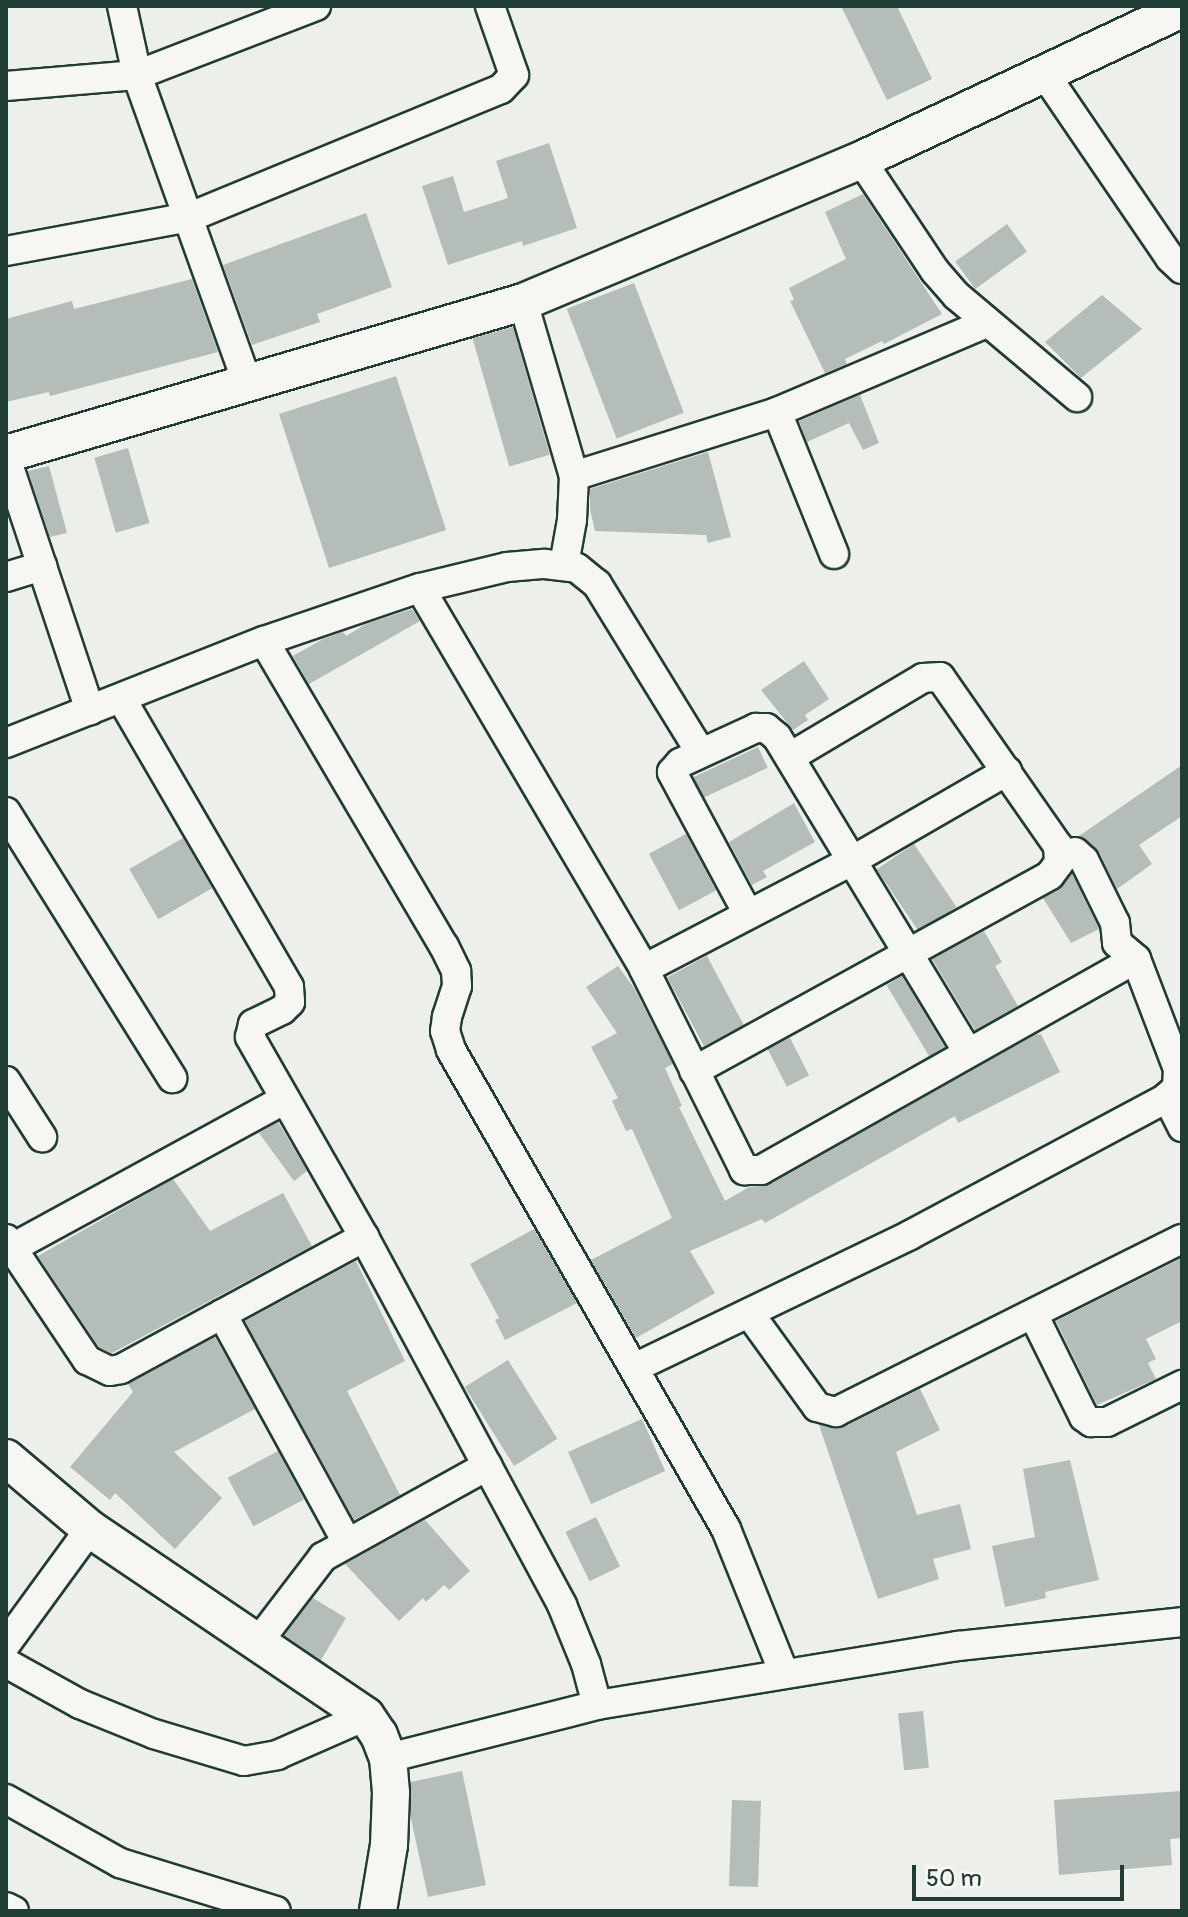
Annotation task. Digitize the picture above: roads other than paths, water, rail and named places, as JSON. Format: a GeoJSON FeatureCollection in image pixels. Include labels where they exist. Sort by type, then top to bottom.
{"type":"FeatureCollection","features":[{"type":"Feature","properties":{"kind":"main road"},"geometry":{"type":"LineString","coordinates":[[6,456],[523,302],[861,160],[1182,9]]}},
{"type":"Feature","properties":{"kind":"main road"},"geometry":{"type":"LineString","coordinates":[[7,1461],[90,1529],[366,1716],[379,1735],[388,1758],[391,1793],[389,1845],[378,1911]]}},
{"type":"Feature","properties":{"kind":"street"},"geometry":{"type":"LineString","coordinates":[[122,6],[137,75],[247,383]]}},
{"type":"Feature","properties":{"kind":"street"},"geometry":{"type":"LineString","coordinates":[[6,86],[137,75],[316,6]]}},
{"type":"Feature","properties":{"kind":"street"},"geometry":{"type":"LineString","coordinates":[[6,251],[190,217],[501,89],[514,75],[490,6]]}},
{"type":"Feature","properties":{"kind":"street"},"geometry":{"type":"LineString","coordinates":[[1044,73],[1170,258],[1182,269]]}},
{"type":"Feature","properties":{"kind":"street"},"geometry":{"type":"LineString","coordinates":[[861,160],[935,271],[987,323],[1077,397]]}},
{"type":"Feature","properties":{"kind":"street"},"geometry":{"type":"LineString","coordinates":[[523,302],[574,476],[568,543],[577,568],[597,584],[701,753]]}},
{"type":"Feature","properties":{"kind":"street"},"geometry":{"type":"LineString","coordinates":[[574,476],[777,412],[987,323]]}},
{"type":"Feature","properties":{"kind":"street"},"geometry":{"type":"LineString","coordinates":[[777,412],[834,554]]}},
{"type":"Feature","properties":{"kind":"street"},"geometry":{"type":"LineString","coordinates":[[6,456],[90,710]]}},
{"type":"Feature","properties":{"kind":"street"},"geometry":{"type":"LineString","coordinates":[[6,743],[264,641],[420,588],[507,567],[568,543]]}},
{"type":"Feature","properties":{"kind":"street"},"geometry":{"type":"LineString","coordinates":[[6,577],[42,566]]}},
{"type":"Feature","properties":{"kind":"street"},"geometry":{"type":"LineString","coordinates":[[420,588],[644,969],[738,1164],[751,1172],[1136,959]]}},
{"type":"Feature","properties":{"kind":"street"},"geometry":{"type":"LineString","coordinates":[[264,641],[444,946],[456,971],[457,986],[445,1031],[451,1050],[726,1529],[784,1673]]}},
{"type":"Feature","properties":{"kind":"street"},"geometry":{"type":"LineString","coordinates":[[694,1071],[1050,875],[1059,863],[1058,846],[947,683],[932,676],[790,757]]}},
{"type":"Feature","properties":{"kind":"street"},"geometry":{"type":"LineString","coordinates":[[121,698],[289,987],[290,1002],[250,1030],[250,1037],[364,1237],[562,1605],[586,1664],[597,1705]]}},
{"type":"Feature","properties":{"kind":"street"},"geometry":{"type":"LineString","coordinates":[[748,914],[673,778],[675,767],[701,753],[756,728],[766,728],[777,737],[790,757],[968,1052]]}},
{"type":"Feature","properties":{"kind":"street"},"geometry":{"type":"LineString","coordinates":[[644,969],[853,860],[1007,771]]}},
{"type":"Feature","properties":{"kind":"street"},"geometry":{"type":"LineString","coordinates":[[6,812],[172,1078]]}},
{"type":"Feature","properties":{"kind":"street"},"geometry":{"type":"LineString","coordinates":[[1075,852],[1084,860],[1115,923],[1117,943],[1136,959],[1178,1069],[1175,1093],[1182,1127]]}},
{"type":"Feature","properties":{"kind":"street"},"geometry":{"type":"LineString","coordinates":[[6,1081],[42,1137]]}},
{"type":"Feature","properties":{"kind":"street"},"geometry":{"type":"LineString","coordinates":[[634,1368],[910,1235],[1175,1093]]}},
{"type":"Feature","properties":{"kind":"street"},"geometry":{"type":"LineString","coordinates":[[285,1099],[9,1243],[87,1360],[97,1368],[121,1369],[364,1237]]}},
{"type":"Feature","properties":{"kind":"street"},"geometry":{"type":"LineString","coordinates":[[749,1313],[817,1407],[836,1412],[1182,1239]]}},
{"type":"Feature","properties":{"kind":"street"},"geometry":{"type":"LineString","coordinates":[[222,1314],[347,1542]]}},
{"type":"Feature","properties":{"kind":"street"},"geometry":{"type":"LineString","coordinates":[[1033,1314],[1084,1417],[1091,1422],[1107,1422],[1182,1385]]}},
{"type":"Feature","properties":{"kind":"street"},"geometry":{"type":"LineString","coordinates":[[258,1642],[310,1572],[347,1542],[487,1466]]}},
{"type":"Feature","properties":{"kind":"street"},"geometry":{"type":"LineString","coordinates":[[6,1644],[90,1529]]}},
{"type":"Feature","properties":{"kind":"street"},"geometry":{"type":"LineString","coordinates":[[388,1758],[597,1705],[958,1646],[1182,1622]]}},
{"type":"Feature","properties":{"kind":"street"},"geometry":{"type":"LineString","coordinates":[[6,1663],[80,1704],[154,1734],[244,1761],[277,1755],[366,1716]]}},
{"type":"Feature","properties":{"kind":"street"},"geometry":{"type":"LineString","coordinates":[[6,1799],[120,1863],[199,1900],[276,1911]]}},
{"type":"Feature","properties":{"kind":"street"},"geometry":{"type":"LineString","coordinates":[[6,1907],[14,1911]]}}]}
